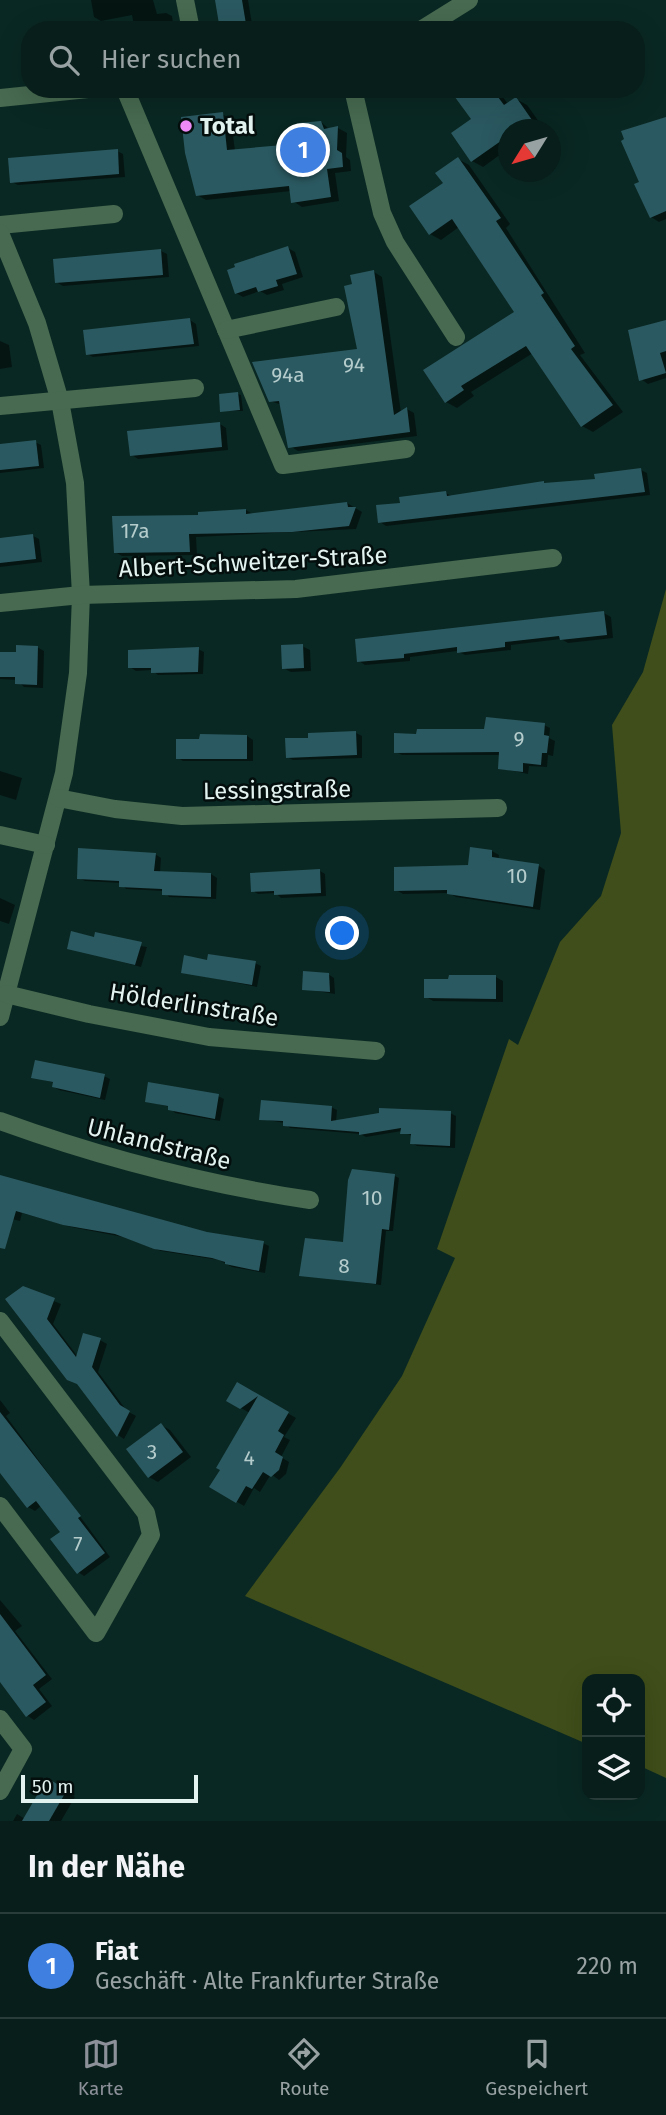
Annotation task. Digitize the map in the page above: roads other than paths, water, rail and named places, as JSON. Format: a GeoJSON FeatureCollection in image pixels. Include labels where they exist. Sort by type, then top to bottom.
{"type":"FeatureCollection","features":[{"type":"Feature","properties":{"kind":"street"},"geometry":{"type":"LineString","coordinates":[[185,0],[189,21]]}},
{"type":"Feature","properties":{"kind":"street"},"geometry":{"type":"LineString","coordinates":[[435,21],[469,0]]}},
{"type":"Feature","properties":{"kind":"street"},"geometry":{"type":"LineString","coordinates":[[0,98],[21,96]]}},
{"type":"Feature","properties":{"kind":"street"},"geometry":{"type":"LineString","coordinates":[[129,98],[282,465],[406,449]]}},
{"type":"Feature","properties":{"kind":"street"},"geometry":{"type":"LineString","coordinates":[[355,98],[382,213],[395,242],[456,337]]}},
{"type":"Feature","properties":{"kind":"street"},"geometry":{"type":"LineString","coordinates":[[0,226],[114,214]]}},
{"type":"Feature","properties":{"kind":"street"},"geometry":{"type":"LineString","coordinates":[[0,233],[37,323],[60,401],[75,482],[81,595],[72,729],[58,798],[0,1017]]}},
{"type":"Feature","properties":{"kind":"street"},"geometry":{"type":"LineString","coordinates":[[226,330],[335,307]]}},
{"type":"Feature","properties":{"kind":"street"},"geometry":{"type":"LineString","coordinates":[[0,406],[195,388]]}},
{"type":"Feature","properties":{"kind":"street","name":"Albert-Schweitzer-Straße"},"geometry":{"type":"LineString","coordinates":[[0,603],[81,595],[296,589],[553,558]]}},
{"type":"Feature","properties":{"kind":"street","name":"Lessingstraße"},"geometry":{"type":"LineString","coordinates":[[58,798],[139,813],[192,817],[498,808]]}},
{"type":"Feature","properties":{"kind":"street"},"geometry":{"type":"LineString","coordinates":[[0,835],[46,845]]}},
{"type":"Feature","properties":{"kind":"street","name":"Hölderlinstraße"},"geometry":{"type":"LineString","coordinates":[[6,994],[209,1037],[376,1051]]}},
{"type":"Feature","properties":{"kind":"street","name":"Uhlandstraße"},"geometry":{"type":"LineString","coordinates":[[0,1121],[139,1167],[194,1180],[310,1200]]}},
{"type":"Feature","properties":{"kind":"street"},"geometry":{"type":"LineString","coordinates":[[0,1321],[146,1513],[151,1535],[96,1633],[0,1506]]}},
{"type":"Feature","properties":{"kind":"street"},"geometry":{"type":"LineString","coordinates":[[0,1718],[23,1749],[0,1791]]}},
{"type":"Feature","properties":{"kind":"place","name":"Total"},"geometry":{"type":"Point","coordinates":[186,126]}},
{"type":"Feature","properties":{"kind":"place","name":"Fiat"},"geometry":{"type":"Point","coordinates":[303,150]}}]}
